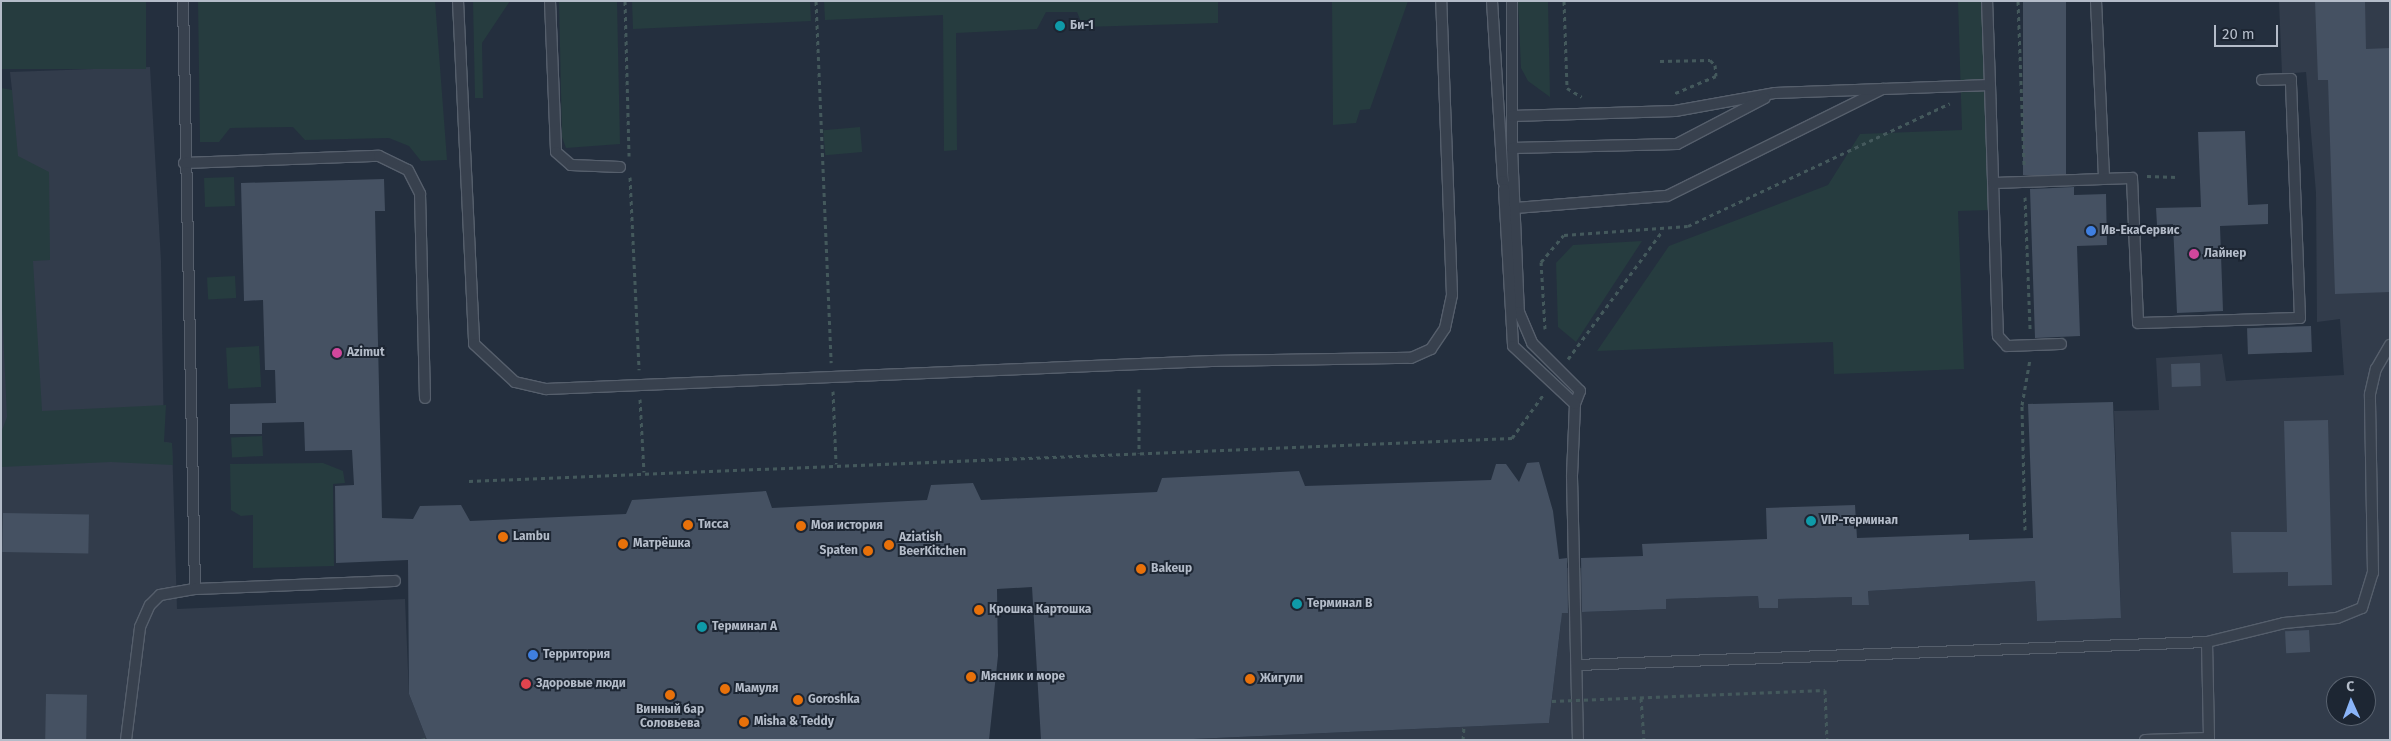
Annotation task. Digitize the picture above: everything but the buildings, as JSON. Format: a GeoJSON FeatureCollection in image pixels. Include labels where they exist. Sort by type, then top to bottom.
{"type":"FeatureCollection","features":[{"type":"Feature","properties":{"kind":"lane"},"geometry":{"type":"LineString","coordinates":[[183,1],[184,163],[195,589]]}},
{"type":"Feature","properties":{"kind":"lane"},"geometry":{"type":"LineString","coordinates":[[458,1],[474,344],[515,382],[546,389],[832,379],[1211,361],[1411,358],[1431,349],[1445,328],[1452,295],[1441,1]]}},
{"type":"Feature","properties":{"kind":"lane"},"geometry":{"type":"LineString","coordinates":[[550,1],[556,152],[571,165],[620,167]]}},
{"type":"Feature","properties":{"kind":"lane"},"geometry":{"type":"LineString","coordinates":[[1492,1],[1513,346],[1553,381],[1575,404]]}},
{"type":"Feature","properties":{"kind":"lane"},"geometry":{"type":"LineString","coordinates":[[1512,1],[1516,72],[1512,116],[1512,148],[1519,312],[1532,343],[1562,369],[1580,391],[1575,404],[1572,477],[1578,740]]}},
{"type":"Feature","properties":{"kind":"lane"},"geometry":{"type":"LineString","coordinates":[[1987,1],[1998,336],[2007,346],[2061,344]]}},
{"type":"Feature","properties":{"kind":"lane"},"geometry":{"type":"LineString","coordinates":[[2096,1],[2104,180]]}},
{"type":"Feature","properties":{"kind":"lane"},"geometry":{"type":"LineString","coordinates":[[1992,183],[2132,178],[2138,323],[2300,318],[2291,79],[2262,80]]}},
{"type":"Feature","properties":{"kind":"lane"},"geometry":{"type":"LineString","coordinates":[[1512,116],[1675,111],[1775,93],[1990,85]]}},
{"type":"Feature","properties":{"kind":"lane"},"geometry":{"type":"LineString","coordinates":[[1514,208],[1667,196],[1883,89]]}},
{"type":"Feature","properties":{"kind":"lane"},"geometry":{"type":"LineString","coordinates":[[1512,148],[1677,144],[1775,93]]}},
{"type":"Feature","properties":{"kind":"lane"},"geometry":{"type":"LineString","coordinates":[[184,163],[379,156],[408,170],[420,194],[425,398]]}},
{"type":"Feature","properties":{"kind":"lane"},"geometry":{"type":"LineString","coordinates":[[1503,181],[1514,208]]}},
{"type":"Feature","properties":{"kind":"lane"},"geometry":{"type":"LineString","coordinates":[[1577,665],[2207,642],[2284,622],[2337,618],[2362,608],[2373,573],[2370,394],[2376,369],[2390,345]]}},
{"type":"Feature","properties":{"kind":"lane"},"geometry":{"type":"LineString","coordinates":[[126,740],[132,664],[150,605],[160,596],[195,589],[395,581]]}},
{"type":"Feature","properties":{"kind":"lane"},"geometry":{"type":"LineString","coordinates":[[2145,740],[2209,739],[2207,642]]}},
{"type":"Feature","properties":{"kind":"path"},"geometry":{"type":"LineString","coordinates":[[625,1],[639,387],[644,472]]}},
{"type":"Feature","properties":{"kind":"path"},"geometry":{"type":"LineString","coordinates":[[816,1],[836,464]]}},
{"type":"Feature","properties":{"kind":"path"},"geometry":{"type":"LineString","coordinates":[[1564,1],[1567,88],[1579,96],[1591,97]]}},
{"type":"Feature","properties":{"kind":"path"},"geometry":{"type":"LineString","coordinates":[[2018,1],[2030,345],[2022,405],[2025,530]]}},
{"type":"Feature","properties":{"kind":"path"},"geometry":{"type":"LineString","coordinates":[[1660,62],[1710,60],[1715,65],[1716,76],[1664,94]]}},
{"type":"Feature","properties":{"kind":"path"},"geometry":{"type":"LineString","coordinates":[[1548,335],[1541,262],[1564,236],[1663,230],[1688,226],[1955,101]]}},
{"type":"Feature","properties":{"kind":"path"},"geometry":{"type":"LineString","coordinates":[[1562,369],[1663,230]]}},
{"type":"Feature","properties":{"kind":"path"},"geometry":{"type":"LineString","coordinates":[[1562,354],[1567,360]]}},
{"type":"Feature","properties":{"kind":"path"},"geometry":{"type":"LineString","coordinates":[[469,481],[836,464],[1512,438],[1553,381]]}},
{"type":"Feature","properties":{"kind":"path"},"geometry":{"type":"LineString","coordinates":[[1139,389],[1139,453]]}},
{"type":"Feature","properties":{"kind":"path"},"geometry":{"type":"LineString","coordinates":[[1552,700],[1825,690],[1827,740]]}},
{"type":"Feature","properties":{"kind":"path"},"geometry":{"type":"LineString","coordinates":[[1641,698],[1644,740]]}},
{"type":"Feature","properties":{"kind":"path"},"geometry":{"type":"LineString","coordinates":[[1464,727],[1464,740]]}},
{"type":"Feature","properties":{"kind":"shaded area"},"geometry":{"type":"Polygon","coordinates":[[[2279,1],[2390,1],[2390,740],[1171,740],[1549,723],[1561,622],[1559,568],[1582,568],[1584,612],[1666,609],[1666,599],[1758,596],[1759,608],[1778,608],[1778,599],[1852,597],[1852,605],[1869,605],[1868,591],[2035,581],[2037,621],[2121,618],[2114,411],[2159,410],[2156,358],[2222,354],[2226,381],[2344,375],[2340,319],[2317,322],[2316,193],[2306,72],[2282,74],[2279,1]]]}},
{"type":"Feature","properties":{"kind":"shaded area"},"geometry":{"type":"Polygon","coordinates":[[[150,67],[161,261],[164,442],[172,443],[177,609],[405,599],[409,694],[427,740],[1,740],[1,90],[12,90],[10,72],[150,67]]]}},
{"type":"Feature","properties":{"kind":"green space"},"geometry":{"type":"Polygon","coordinates":[[[1,1],[146,1],[146,69],[1,69],[1,1]]]}},
{"type":"Feature","properties":{"kind":"green space"},"geometry":{"type":"Polygon","coordinates":[[[198,1],[435,1],[447,160],[421,161],[409,146],[389,138],[305,140],[293,127],[230,128],[219,142],[200,142],[198,1]]]}},
{"type":"Feature","properties":{"kind":"green space"},"geometry":{"type":"Polygon","coordinates":[[[473,1],[510,1],[482,43],[483,98],[475,98],[473,1]]]}},
{"type":"Feature","properties":{"kind":"green space"},"geometry":{"type":"Polygon","coordinates":[[[559,1],[617,1],[620,144],[566,148],[562,137],[559,1]]]}},
{"type":"Feature","properties":{"kind":"green space"},"geometry":{"type":"Polygon","coordinates":[[[632,1],[810,1],[811,21],[633,29],[632,1]]]}},
{"type":"Feature","properties":{"kind":"green space"},"geometry":{"type":"Polygon","coordinates":[[[824,1],[1218,1],[1218,23],[1083,27],[1077,12],[1046,12],[1037,29],[956,33],[957,150],[944,151],[943,15],[825,20],[824,1]]]}},
{"type":"Feature","properties":{"kind":"green space"},"geometry":{"type":"Polygon","coordinates":[[[1332,1],[1408,1],[1370,109],[1360,110],[1356,123],[1333,125],[1332,1]]]}},
{"type":"Feature","properties":{"kind":"green space"},"geometry":{"type":"Polygon","coordinates":[[[1518,1],[1548,1],[1550,97],[1528,81],[1521,68],[1518,1]]]}},
{"type":"Feature","properties":{"kind":"green space"},"geometry":{"type":"Polygon","coordinates":[[[1958,1],[1983,1],[1990,210],[1958,211],[1964,369],[1834,374],[1833,342],[1597,351],[1669,246],[1828,185],[1860,134],[1962,130],[1958,1]]]}},
{"type":"Feature","properties":{"kind":"green space"},"geometry":{"type":"Polygon","coordinates":[[[1,88],[12,90],[18,156],[49,172],[50,260],[33,261],[42,411],[166,405],[164,442],[172,443],[173,465],[111,462],[1,467],[1,433],[7,417],[1,287],[1,88]]]}},
{"type":"Feature","properties":{"kind":"green space"},"geometry":{"type":"Polygon","coordinates":[[[860,127],[862,152],[825,155],[823,130],[860,127]]]}},
{"type":"Feature","properties":{"kind":"green space"},"geometry":{"type":"Polygon","coordinates":[[[234,177],[235,206],[205,207],[204,178],[234,177]]]}},
{"type":"Feature","properties":{"kind":"green space"},"geometry":{"type":"Polygon","coordinates":[[[1642,241],[1576,342],[1558,327],[1556,263],[1573,245],[1642,241]]]}},
{"type":"Feature","properties":{"kind":"green space"},"geometry":{"type":"Polygon","coordinates":[[[235,276],[236,298],[208,299],[207,277],[235,276]]]}},
{"type":"Feature","properties":{"kind":"green space"},"geometry":{"type":"Polygon","coordinates":[[[259,346],[261,387],[228,389],[226,348],[259,346]]]}},
{"type":"Feature","properties":{"kind":"green space"},"geometry":{"type":"Polygon","coordinates":[[[262,436],[263,456],[232,458],[231,438],[262,436]]]}},
{"type":"Feature","properties":{"kind":"green space"},"geometry":{"type":"Polygon","coordinates":[[[323,463],[343,471],[345,483],[333,484],[334,566],[253,568],[253,515],[241,516],[231,510],[230,464],[323,463]]]}},
{"type":"Feature","properties":{"kind":"place","name":"Би-1"},"geometry":{"type":"Point","coordinates":[1060,26]}},
{"type":"Feature","properties":{"kind":"place","name":"Ив-ЕкаСервис"},"geometry":{"type":"Point","coordinates":[2091,231]}},
{"type":"Feature","properties":{"kind":"place","name":"Лайнер"},"geometry":{"type":"Point","coordinates":[2194,254]}},
{"type":"Feature","properties":{"kind":"place","name":"Azimut"},"geometry":{"type":"Point","coordinates":[337,353]}},
{"type":"Feature","properties":{"kind":"place","name":"VIP-терминал"},"geometry":{"type":"Point","coordinates":[1811,521]}},
{"type":"Feature","properties":{"kind":"place","name":"Тисса"},"geometry":{"type":"Point","coordinates":[688,525]}},
{"type":"Feature","properties":{"kind":"place","name":"Моя история"},"geometry":{"type":"Point","coordinates":[801,526]}},
{"type":"Feature","properties":{"kind":"place","name":"Lambu"},"geometry":{"type":"Point","coordinates":[503,537]}},
{"type":"Feature","properties":{"kind":"place","name":"Матрёшка"},"geometry":{"type":"Point","coordinates":[623,544]}},
{"type":"Feature","properties":{"kind":"place","name":"Aziatish BeerKitchen"},"geometry":{"type":"Point","coordinates":[889,545]}},
{"type":"Feature","properties":{"kind":"place","name":"Spaten"},"geometry":{"type":"Point","coordinates":[868,551]}},
{"type":"Feature","properties":{"kind":"place","name":"Bakeup"},"geometry":{"type":"Point","coordinates":[1141,569]}},
{"type":"Feature","properties":{"kind":"place","name":"Терминал B"},"geometry":{"type":"Point","coordinates":[1297,604]}},
{"type":"Feature","properties":{"kind":"place","name":"Крошка Картошка"},"geometry":{"type":"Point","coordinates":[979,610]}},
{"type":"Feature","properties":{"kind":"place","name":"Терминал А"},"geometry":{"type":"Point","coordinates":[702,627]}},
{"type":"Feature","properties":{"kind":"place","name":"Территория"},"geometry":{"type":"Point","coordinates":[533,655]}},
{"type":"Feature","properties":{"kind":"place","name":"Мясник и море"},"geometry":{"type":"Point","coordinates":[971,677]}},
{"type":"Feature","properties":{"kind":"place","name":"Жигули"},"geometry":{"type":"Point","coordinates":[1250,679]}},
{"type":"Feature","properties":{"kind":"place","name":"Здоровые люди"},"geometry":{"type":"Point","coordinates":[526,684]}},
{"type":"Feature","properties":{"kind":"place","name":"Мамуля"},"geometry":{"type":"Point","coordinates":[725,689]}},
{"type":"Feature","properties":{"kind":"place","name":"Винный бар Соловьева"},"geometry":{"type":"Point","coordinates":[670,695]}},
{"type":"Feature","properties":{"kind":"place","name":"Goroshka"},"geometry":{"type":"Point","coordinates":[798,700]}},
{"type":"Feature","properties":{"kind":"place","name":"Misha & Teddy"},"geometry":{"type":"Point","coordinates":[744,722]}}]}
